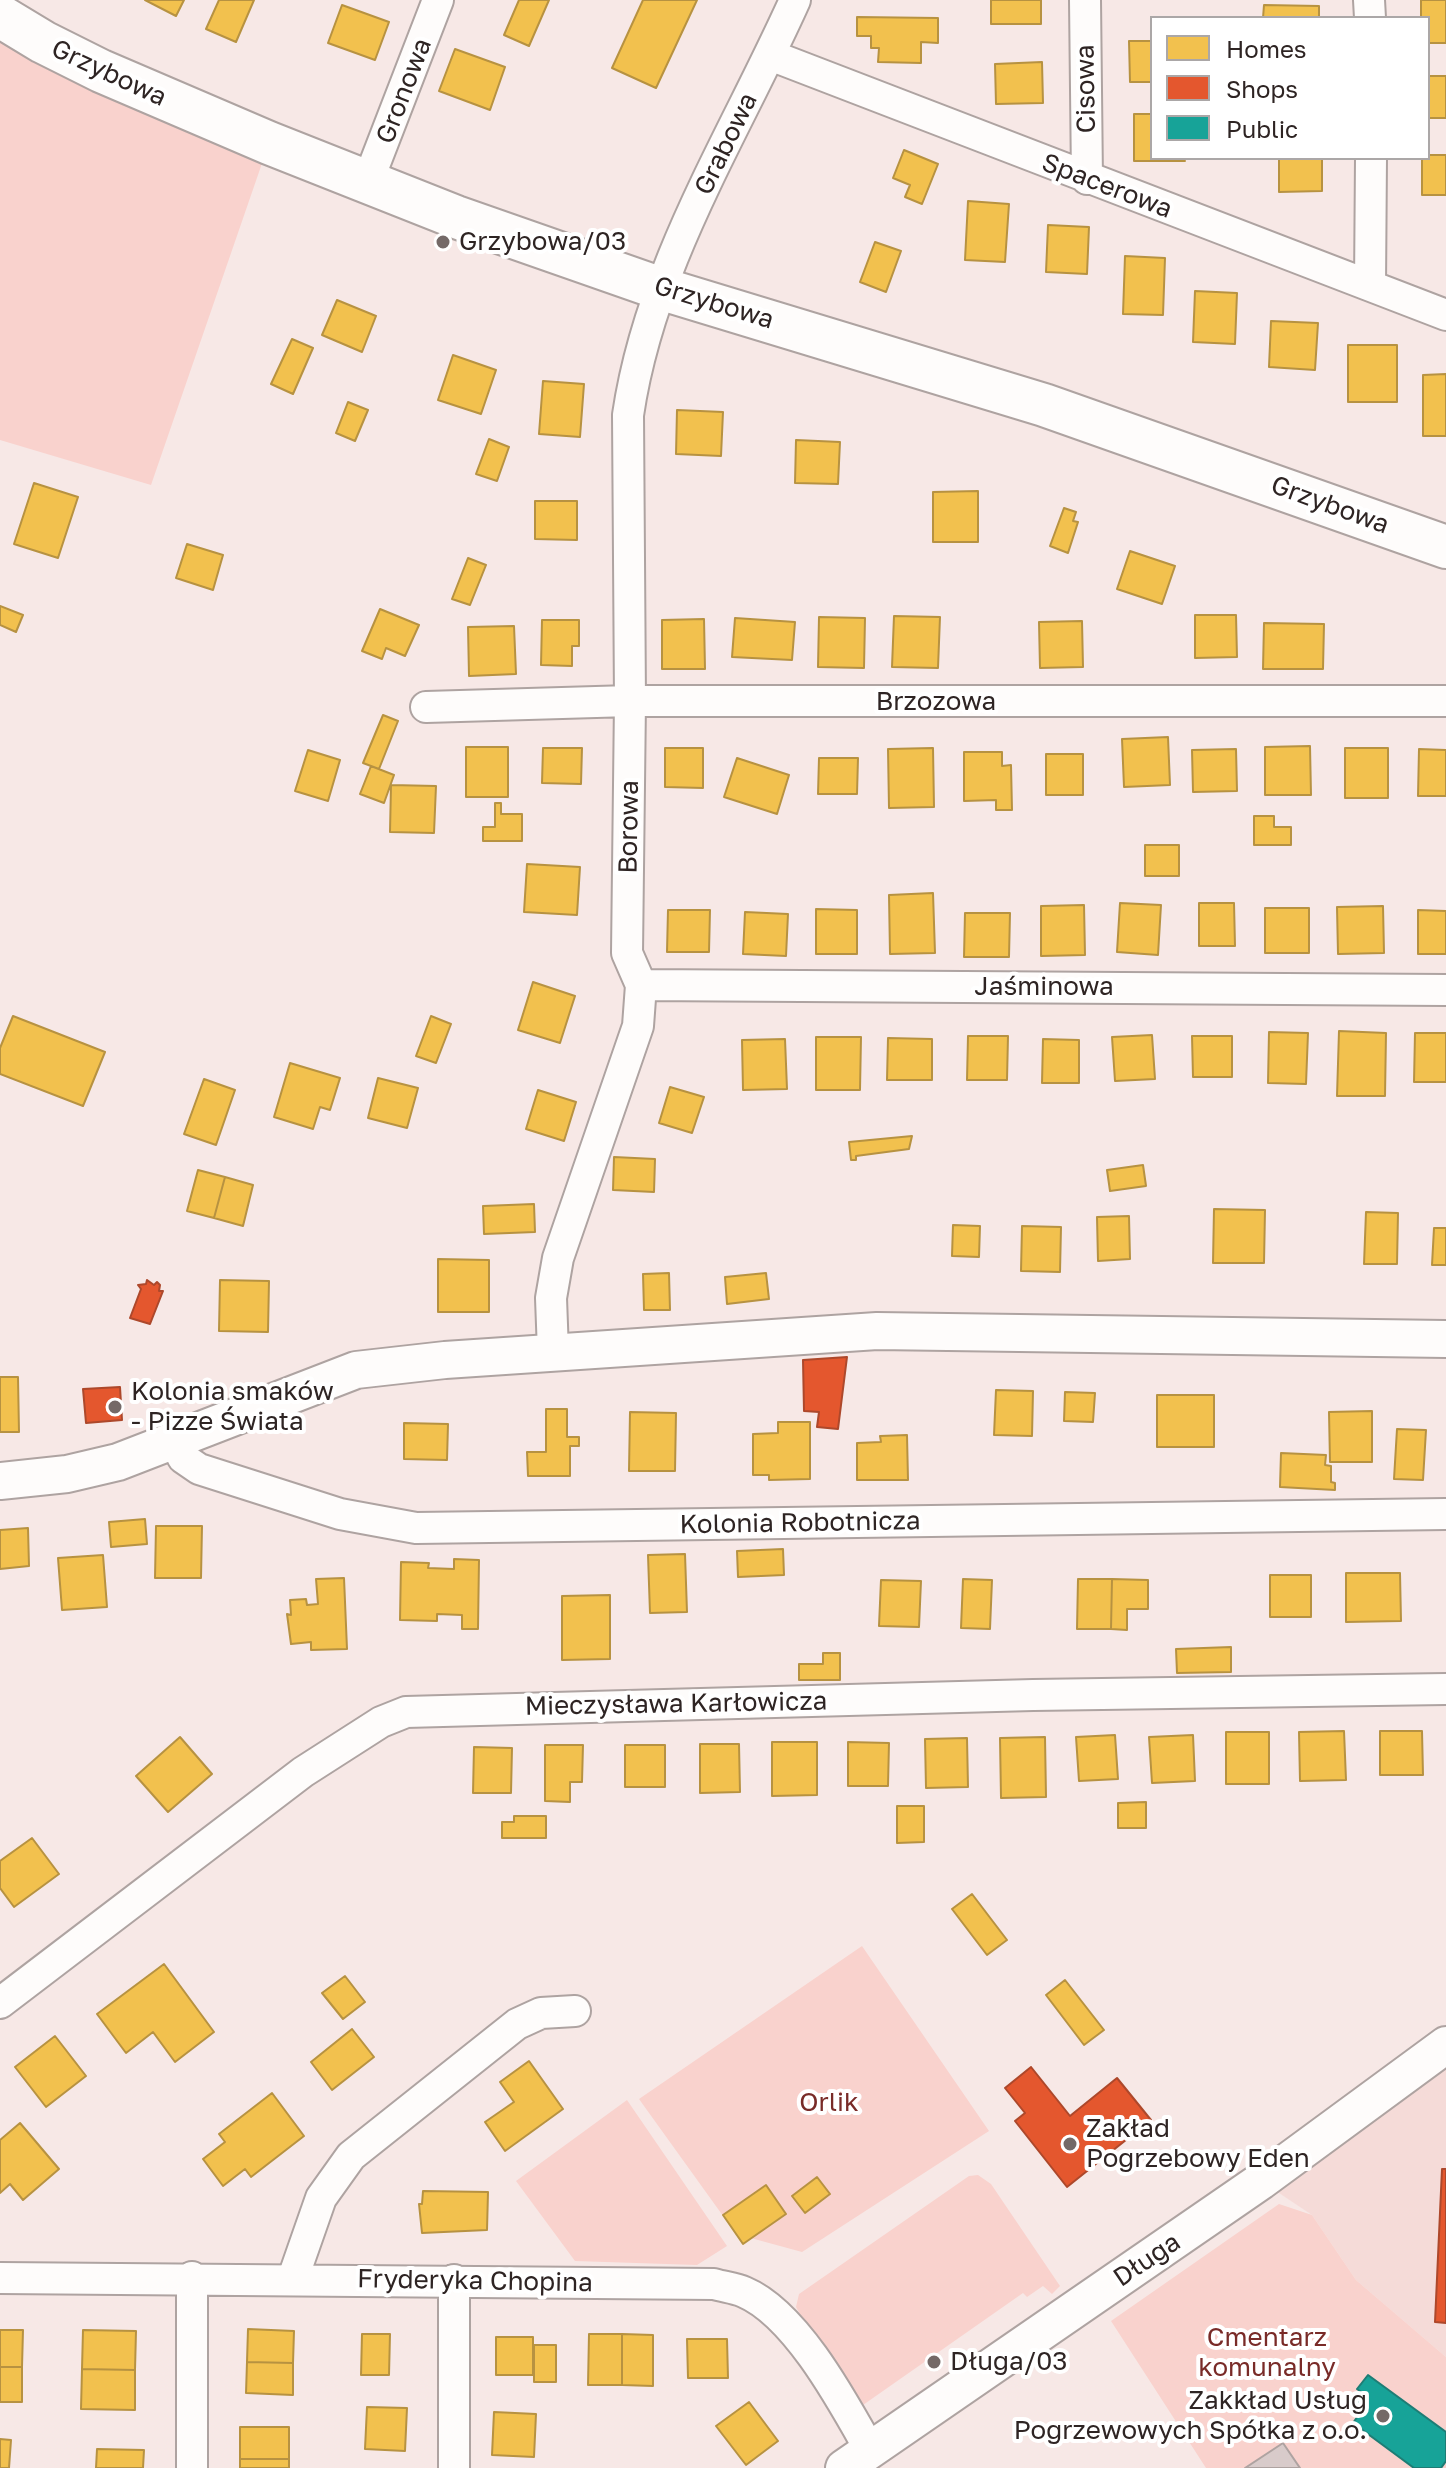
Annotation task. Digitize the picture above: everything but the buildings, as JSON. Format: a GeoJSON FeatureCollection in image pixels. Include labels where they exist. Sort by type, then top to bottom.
{"type":"FeatureCollection","features":[{"type":"Feature","properties":{"kind":"main road","name":"Grzybowa"},"geometry":{"type":"LineString","coordinates":[[0,16],[101,71],[456,217],[659,288],[1044,405],[1446,547]]}},
{"type":"Feature","properties":{"kind":"street","name":"Gronowa"},"geometry":{"type":"LineString","coordinates":[[368,181],[438,0]]}},
{"type":"Feature","properties":{"kind":"street","name":"Grabowa"},"geometry":{"type":"LineString","coordinates":[[659,288],[685,226],[795,0]]}},
{"type":"Feature","properties":{"kind":"street","name":"Cisowa"},"geometry":{"type":"LineString","coordinates":[[1085,0],[1087,179]]}},
{"type":"Feature","properties":{"kind":"street","name":"Spacerowa"},"geometry":{"type":"LineString","coordinates":[[770,55],[1446,315]]}},
{"type":"Feature","properties":{"kind":"street"},"geometry":{"type":"LineString","coordinates":[[1370,285],[1371,160]]}},
{"type":"Feature","properties":{"kind":"street","name":"Borowa"},"geometry":{"type":"LineString","coordinates":[[553,1352],[551,1298],[558,1258],[638,1026],[641,985],[627,953],[630,701],[628,415],[633,382],[659,288]]}},
{"type":"Feature","properties":{"kind":"street","name":"Brzozowa"},"geometry":{"type":"LineString","coordinates":[[426,707],[630,701],[1446,701]]}},
{"type":"Feature","properties":{"kind":"street","name":"Jaśminowa"},"geometry":{"type":"LineString","coordinates":[[641,985],[1446,990]]}},
{"type":"Feature","properties":{"kind":"street"},"geometry":{"type":"LineString","coordinates":[[0,1481],[90,1469],[175,1442],[303,1388],[356,1370],[553,1352],[877,1331],[1446,1339]]}},
{"type":"Feature","properties":{"kind":"street","name":"Kolonia Robotnicza"},"geometry":{"type":"LineString","coordinates":[[175,1442],[183,1458],[199,1469],[340,1514],[416,1528],[1446,1514]]}},
{"type":"Feature","properties":{"kind":"street","name":"Mieczysława Karłowicza"},"geometry":{"type":"LineString","coordinates":[[0,2003],[303,1772],[381,1722],[406,1712],[1033,1695],[1446,1689]]}},
{"type":"Feature","properties":{"kind":"street"},"geometry":{"type":"LineString","coordinates":[[293,2278],[321,2198],[351,2156],[517,2024],[541,2013],[575,2011]]}},
{"type":"Feature","properties":{"kind":"street","name":"Długa"},"geometry":{"type":"LineString","coordinates":[[857,2459],[1261,2181],[1446,2045]]}},
{"type":"Feature","properties":{"kind":"street"},"geometry":{"type":"LineString","coordinates":[[192,2277],[192,2468]]}},
{"type":"Feature","properties":{"kind":"street","name":"Fryderyka Chopina"},"geometry":{"type":"LineString","coordinates":[[0,2278],[192,2277],[714,2284],[744,2291],[769,2307],[790,2328],[857,2459]]}},
{"type":"Feature","properties":{"kind":"street"},"geometry":{"type":"LineString","coordinates":[[454,2280],[454,2468]]}},
{"type":"Feature","properties":{"kind":"shaded area"},"geometry":{"type":"Polygon","coordinates":[[[1446,2045],[1446,2357],[1356,2280],[1312,2215],[1261,2181],[1446,2045]]]}},
{"type":"Feature","properties":{"kind":"green space"},"geometry":{"type":"Polygon","coordinates":[[[0,16],[269,143],[151,485],[0,440],[0,16]]]}},
{"type":"Feature","properties":{"kind":"green space","name":"Orlik"},"geometry":{"type":"Polygon","coordinates":[[[862,1946],[989,2131],[802,2252],[736,2234],[639,2099],[862,1946]]]}},
{"type":"Feature","properties":{"kind":"green space"},"geometry":{"type":"Polygon","coordinates":[[[627,2100],[727,2246],[697,2265],[575,2261],[516,2181],[627,2100]]]}},
{"type":"Feature","properties":{"kind":"green space"},"geometry":{"type":"Polygon","coordinates":[[[978,2175],[991,2184],[1060,2286],[1052,2294],[1043,2286],[1027,2297],[1023,2293],[863,2405],[801,2316],[796,2307],[799,2294],[969,2176],[978,2175]]]}},
{"type":"Feature","properties":{"kind":"green space","name":"Cmentarz komunalny"},"geometry":{"type":"Polygon","coordinates":[[[1279,2204],[1312,2215],[1356,2280],[1446,2357],[1446,2468],[1206,2468],[1111,2321],[1279,2204]]]}},
{"type":"Feature","properties":{"kind":"place","name":"Grzybowa/03"},"geometry":{"type":"Point","coordinates":[443,242]}},
{"type":"Feature","properties":{"kind":"place","name":"Kolonia smaków - Pizze Świata"},"geometry":{"type":"Point","coordinates":[115,1407]}},
{"type":"Feature","properties":{"kind":"place","name":"Zakład Pogrzebowy Eden"},"geometry":{"type":"Point","coordinates":[1070,2144]}},
{"type":"Feature","properties":{"kind":"place","name":"Długa/03"},"geometry":{"type":"Point","coordinates":[934,2362]}},
{"type":"Feature","properties":{"kind":"place","name":"Zakkład Usług Pogrzewowych Spółka z o.o."},"geometry":{"type":"Point","coordinates":[1383,2416]}}]}
